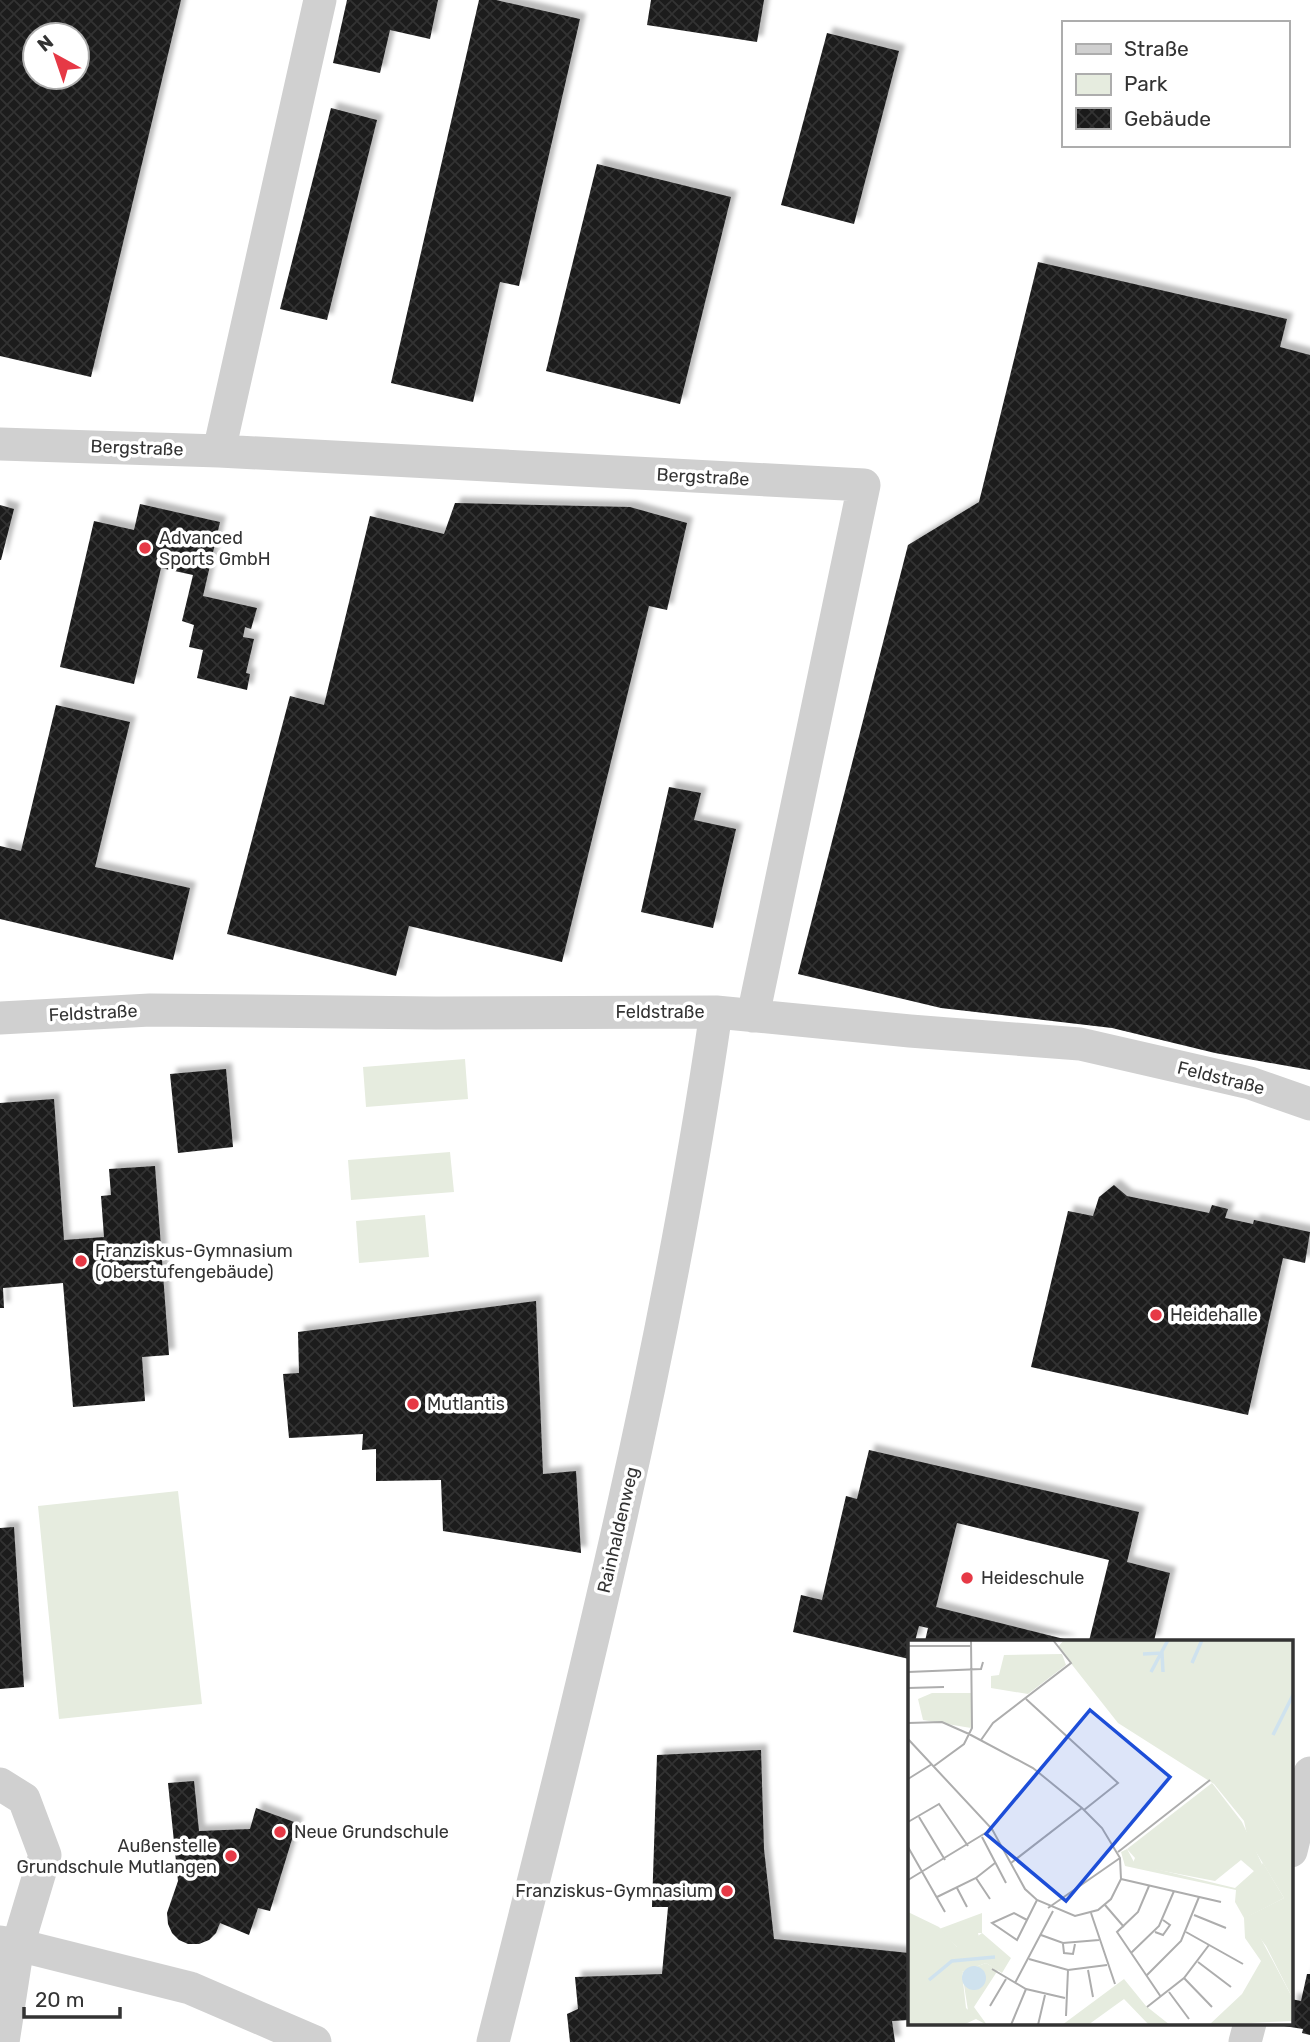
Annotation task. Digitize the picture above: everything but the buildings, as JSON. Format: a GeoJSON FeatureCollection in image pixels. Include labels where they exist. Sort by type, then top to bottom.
{"type":"FeatureCollection","features":[{"type":"Feature","properties":{"kind":"street"},"geometry":{"type":"LineString","coordinates":[[219,452],[320,0]]}},
{"type":"Feature","properties":{"kind":"street","name":"Bergstraße"},"geometry":{"type":"LineString","coordinates":[[0,444],[219,452],[864,485],[753,1016]]}},
{"type":"Feature","properties":{"kind":"street","name":"Feldstraße"},"geometry":{"type":"LineString","coordinates":[[0,1018],[150,1010],[716,1012],[1080,1044],[1250,1083],[1310,1104]]}},
{"type":"Feature","properties":{"kind":"street","name":"Rainhaldenweg"},"geometry":{"type":"LineString","coordinates":[[494,2042],[580,1696],[665,1316],[716,1012]]}},
{"type":"Feature","properties":{"kind":"street"},"geometry":{"type":"LineString","coordinates":[[1292,1847],[1310,1773]]}},
{"type":"Feature","properties":{"kind":"street"},"geometry":{"type":"LineString","coordinates":[[0,1784],[24,1799],[45,1855],[9,1943],[3,2042]]}},
{"type":"Feature","properties":{"kind":"street"},"geometry":{"type":"LineString","coordinates":[[9,1943],[190,1988],[314,2042]]}},
{"type":"Feature","properties":{"kind":"street"},"geometry":{"type":"LineString","coordinates":[[1245,2042],[1250,2024]]}},
{"type":"Feature","properties":{"kind":"green space"},"geometry":{"type":"Polygon","coordinates":[[[465,1059],[468,1099],[366,1107],[363,1067],[465,1059]]]}},
{"type":"Feature","properties":{"kind":"green space"},"geometry":{"type":"Polygon","coordinates":[[[450,1152],[454,1192],[351,1200],[348,1160],[450,1152]]]}},
{"type":"Feature","properties":{"kind":"green space"},"geometry":{"type":"Polygon","coordinates":[[[425,1215],[429,1257],[359,1263],[356,1221],[425,1215]]]}},
{"type":"Feature","properties":{"kind":"green space"},"geometry":{"type":"Polygon","coordinates":[[[178,1491],[202,1704],[59,1719],[38,1506],[178,1491]]]}},
{"type":"Feature","properties":{"kind":"place","name":"Advanced Sports GmbH"},"geometry":{"type":"Point","coordinates":[145,548]}},
{"type":"Feature","properties":{"kind":"place","name":"Franziskus-Gymnasium (Oberstufengebäude)"},"geometry":{"type":"Point","coordinates":[81,1261]}},
{"type":"Feature","properties":{"kind":"place","name":"Heidehalle"},"geometry":{"type":"Point","coordinates":[1156,1315]}},
{"type":"Feature","properties":{"kind":"place","name":"Mutlantis"},"geometry":{"type":"Point","coordinates":[413,1404]}},
{"type":"Feature","properties":{"kind":"place","name":"Heideschule"},"geometry":{"type":"Point","coordinates":[967,1578]}},
{"type":"Feature","properties":{"kind":"place","name":"Neue Grundschule"},"geometry":{"type":"Point","coordinates":[280,1832]}},
{"type":"Feature","properties":{"kind":"place","name":"Außenstelle Grundschule Mutlangen"},"geometry":{"type":"Point","coordinates":[231,1856]}},
{"type":"Feature","properties":{"kind":"place","name":"Franziskus-Gymnasium"},"geometry":{"type":"Point","coordinates":[727,1891]}}]}
